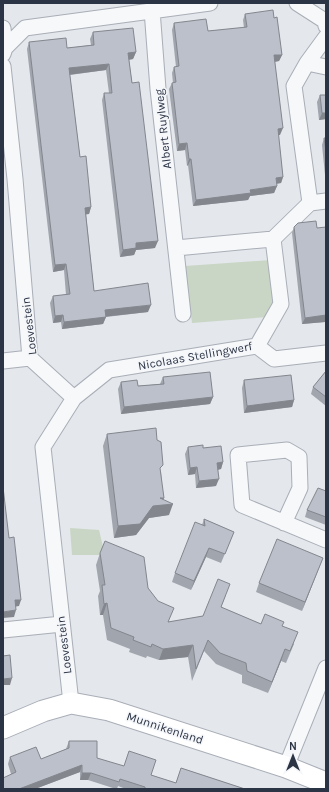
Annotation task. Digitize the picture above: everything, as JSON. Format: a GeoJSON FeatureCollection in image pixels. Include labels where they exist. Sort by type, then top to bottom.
{"type":"FeatureCollection","features":[{"type":"Feature","properties":{"kind":"street"},"geometry":{"type":"LineString","coordinates":[[4,51],[25,28],[210,3]]}},
{"type":"Feature","properties":{"kind":"street"},"geometry":{"type":"LineString","coordinates":[[297,3],[325,21],[326,26]]}},
{"type":"Feature","properties":{"kind":"street","name":"Albert Ruylweg"},"geometry":{"type":"LineString","coordinates":[[152,10],[158,89],[183,314]]}},
{"type":"Feature","properties":{"kind":"street"},"geometry":{"type":"LineString","coordinates":[[3,28],[4,51]]}},
{"type":"Feature","properties":{"kind":"street"},"geometry":{"type":"LineString","coordinates":[[310,203],[294,86],[326,37]]}},
{"type":"Feature","properties":{"kind":"street"},"geometry":{"type":"LineString","coordinates":[[307,64],[326,66]]}},
{"type":"Feature","properties":{"kind":"street","name":"Loevestein"},"geometry":{"type":"LineString","coordinates":[[3,66],[9,180],[30,358],[74,398],[43,447],[71,703]]}},
{"type":"Feature","properties":{"kind":"street"},"geometry":{"type":"LineString","coordinates":[[176,248],[273,240],[310,203],[326,201]]}},
{"type":"Feature","properties":{"kind":"street","name":"Nicolaas Stellingwerf"},"geometry":{"type":"LineString","coordinates":[[74,398],[109,370],[257,346],[281,304],[273,240]]}},
{"type":"Feature","properties":{"kind":"street"},"geometry":{"type":"LineString","coordinates":[[257,346],[274,359],[326,353]]}},
{"type":"Feature","properties":{"kind":"street"},"geometry":{"type":"LineString","coordinates":[[3,361],[30,358]]}},
{"type":"Feature","properties":{"kind":"street"},"geometry":{"type":"LineString","coordinates":[[284,523],[300,488],[299,457],[287,450],[238,456],[242,505],[284,523],[326,540]]}},
{"type":"Feature","properties":{"kind":"street"},"geometry":{"type":"LineString","coordinates":[[3,630],[62,624]]}},
{"type":"Feature","properties":{"kind":"street"},"geometry":{"type":"LineString","coordinates":[[286,767],[326,668]]}},
{"type":"Feature","properties":{"kind":"street","name":"Munnikenland"},"geometry":{"type":"LineString","coordinates":[[3,728],[43,711],[71,703],[109,710],[286,767],[326,783]]}},
{"type":"Feature","properties":{"kind":"green space"},"geometry":{"type":"Polygon","coordinates":[[[270,260],[274,305],[268,317],[192,323],[185,266],[270,260]]]}},
{"type":"Feature","properties":{"kind":"green space"},"geometry":{"type":"Polygon","coordinates":[[[70,528],[99,530],[105,555],[72,555],[70,528]]]}},
{"type":"Feature","properties":{"kind":"building"},"geometry":{"type":"Polygon","coordinates":[[[273,10],[274,18],[277,17],[282,55],[274,55],[283,128],[278,129],[283,177],[276,178],[277,186],[250,190],[251,193],[196,200],[191,159],[189,159],[187,143],[179,144],[172,83],[176,82],[174,67],[179,66],[174,23],[206,19],[208,31],[247,27],[245,14],[273,10]]]}},
{"type":"Feature","properties":{"kind":"building"},"geometry":{"type":"Polygon","coordinates":[[[133,28],[136,52],[128,53],[132,83],[139,82],[158,241],[136,243],[136,248],[123,250],[104,93],[112,93],[109,64],[69,68],[80,157],[86,156],[91,207],[85,208],[94,291],[148,283],[151,305],[105,310],[106,317],[64,322],[63,315],[55,316],[53,296],[70,294],[66,264],[55,265],[29,42],[66,38],[67,48],[94,45],[93,32],[133,28]]]}},
{"type":"Feature","properties":{"kind":"building"},"geometry":{"type":"Polygon","coordinates":[[[320,95],[326,95],[326,113],[322,113],[320,95]]]}},
{"type":"Feature","properties":{"kind":"building"},"geometry":{"type":"Polygon","coordinates":[[[324,138],[326,138],[326,151],[324,138]]]}},
{"type":"Feature","properties":{"kind":"building"},"geometry":{"type":"Polygon","coordinates":[[[316,221],[317,228],[326,227],[326,315],[305,318],[294,227],[298,223],[316,221]]]}},
{"type":"Feature","properties":{"kind":"building"},"geometry":{"type":"Polygon","coordinates":[[[326,371],[326,397],[313,387],[326,371]]]}},
{"type":"Feature","properties":{"kind":"building"},"geometry":{"type":"Polygon","coordinates":[[[210,372],[213,397],[124,407],[121,382],[137,380],[138,386],[164,384],[163,377],[210,372]]]}},
{"type":"Feature","properties":{"kind":"building"},"geometry":{"type":"Polygon","coordinates":[[[291,375],[294,400],[247,406],[244,380],[291,375]]]}},
{"type":"Feature","properties":{"kind":"building"},"geometry":{"type":"Polygon","coordinates":[[[156,428],[157,440],[161,442],[163,465],[160,468],[164,498],[160,498],[173,504],[153,506],[140,524],[118,526],[107,434],[156,428]]]}},
{"type":"Feature","properties":{"kind":"building"},"geometry":{"type":"Polygon","coordinates":[[[203,445],[203,448],[221,446],[223,462],[217,463],[219,479],[199,481],[197,467],[190,468],[188,447],[203,445]]]}},
{"type":"Feature","properties":{"kind":"building"},"geometry":{"type":"Polygon","coordinates":[[[3,487],[9,538],[14,537],[21,600],[15,600],[16,610],[3,612],[3,487]]]}},
{"type":"Feature","properties":{"kind":"building"},"geometry":{"type":"Polygon","coordinates":[[[318,488],[326,491],[326,517],[307,510],[318,488]]]}},
{"type":"Feature","properties":{"kind":"building"},"geometry":{"type":"Polygon","coordinates":[[[204,519],[234,532],[225,554],[209,548],[194,581],[175,573],[195,522],[205,526],[204,519]]]}},
{"type":"Feature","properties":{"kind":"building"},"geometry":{"type":"Polygon","coordinates":[[[277,539],[323,558],[305,602],[259,583],[277,539]]]}},
{"type":"Feature","properties":{"kind":"building"},"geometry":{"type":"Polygon","coordinates":[[[105,541],[144,557],[148,588],[158,601],[174,608],[168,622],[203,616],[218,579],[230,584],[221,607],[261,624],[265,614],[284,622],[282,626],[298,632],[290,651],[285,649],[272,682],[247,671],[246,663],[220,653],[208,640],[196,669],[193,645],[163,649],[152,644],[151,647],[133,640],[134,637],[111,628],[107,603],[104,604],[102,585],[105,585],[100,553],[105,541]]]}},
{"type":"Feature","properties":{"kind":"building"},"geometry":{"type":"Polygon","coordinates":[[[10,655],[12,678],[3,679],[3,656],[10,655]]]}},
{"type":"Feature","properties":{"kind":"building"},"geometry":{"type":"Polygon","coordinates":[[[69,741],[97,741],[97,758],[124,766],[129,751],[156,760],[151,775],[176,783],[181,768],[245,789],[145,789],[145,787],[120,779],[119,782],[91,773],[82,773],[82,765],[19,789],[3,789],[3,778],[16,772],[10,757],[36,747],[41,759],[69,748],[69,741]]]}}]}
